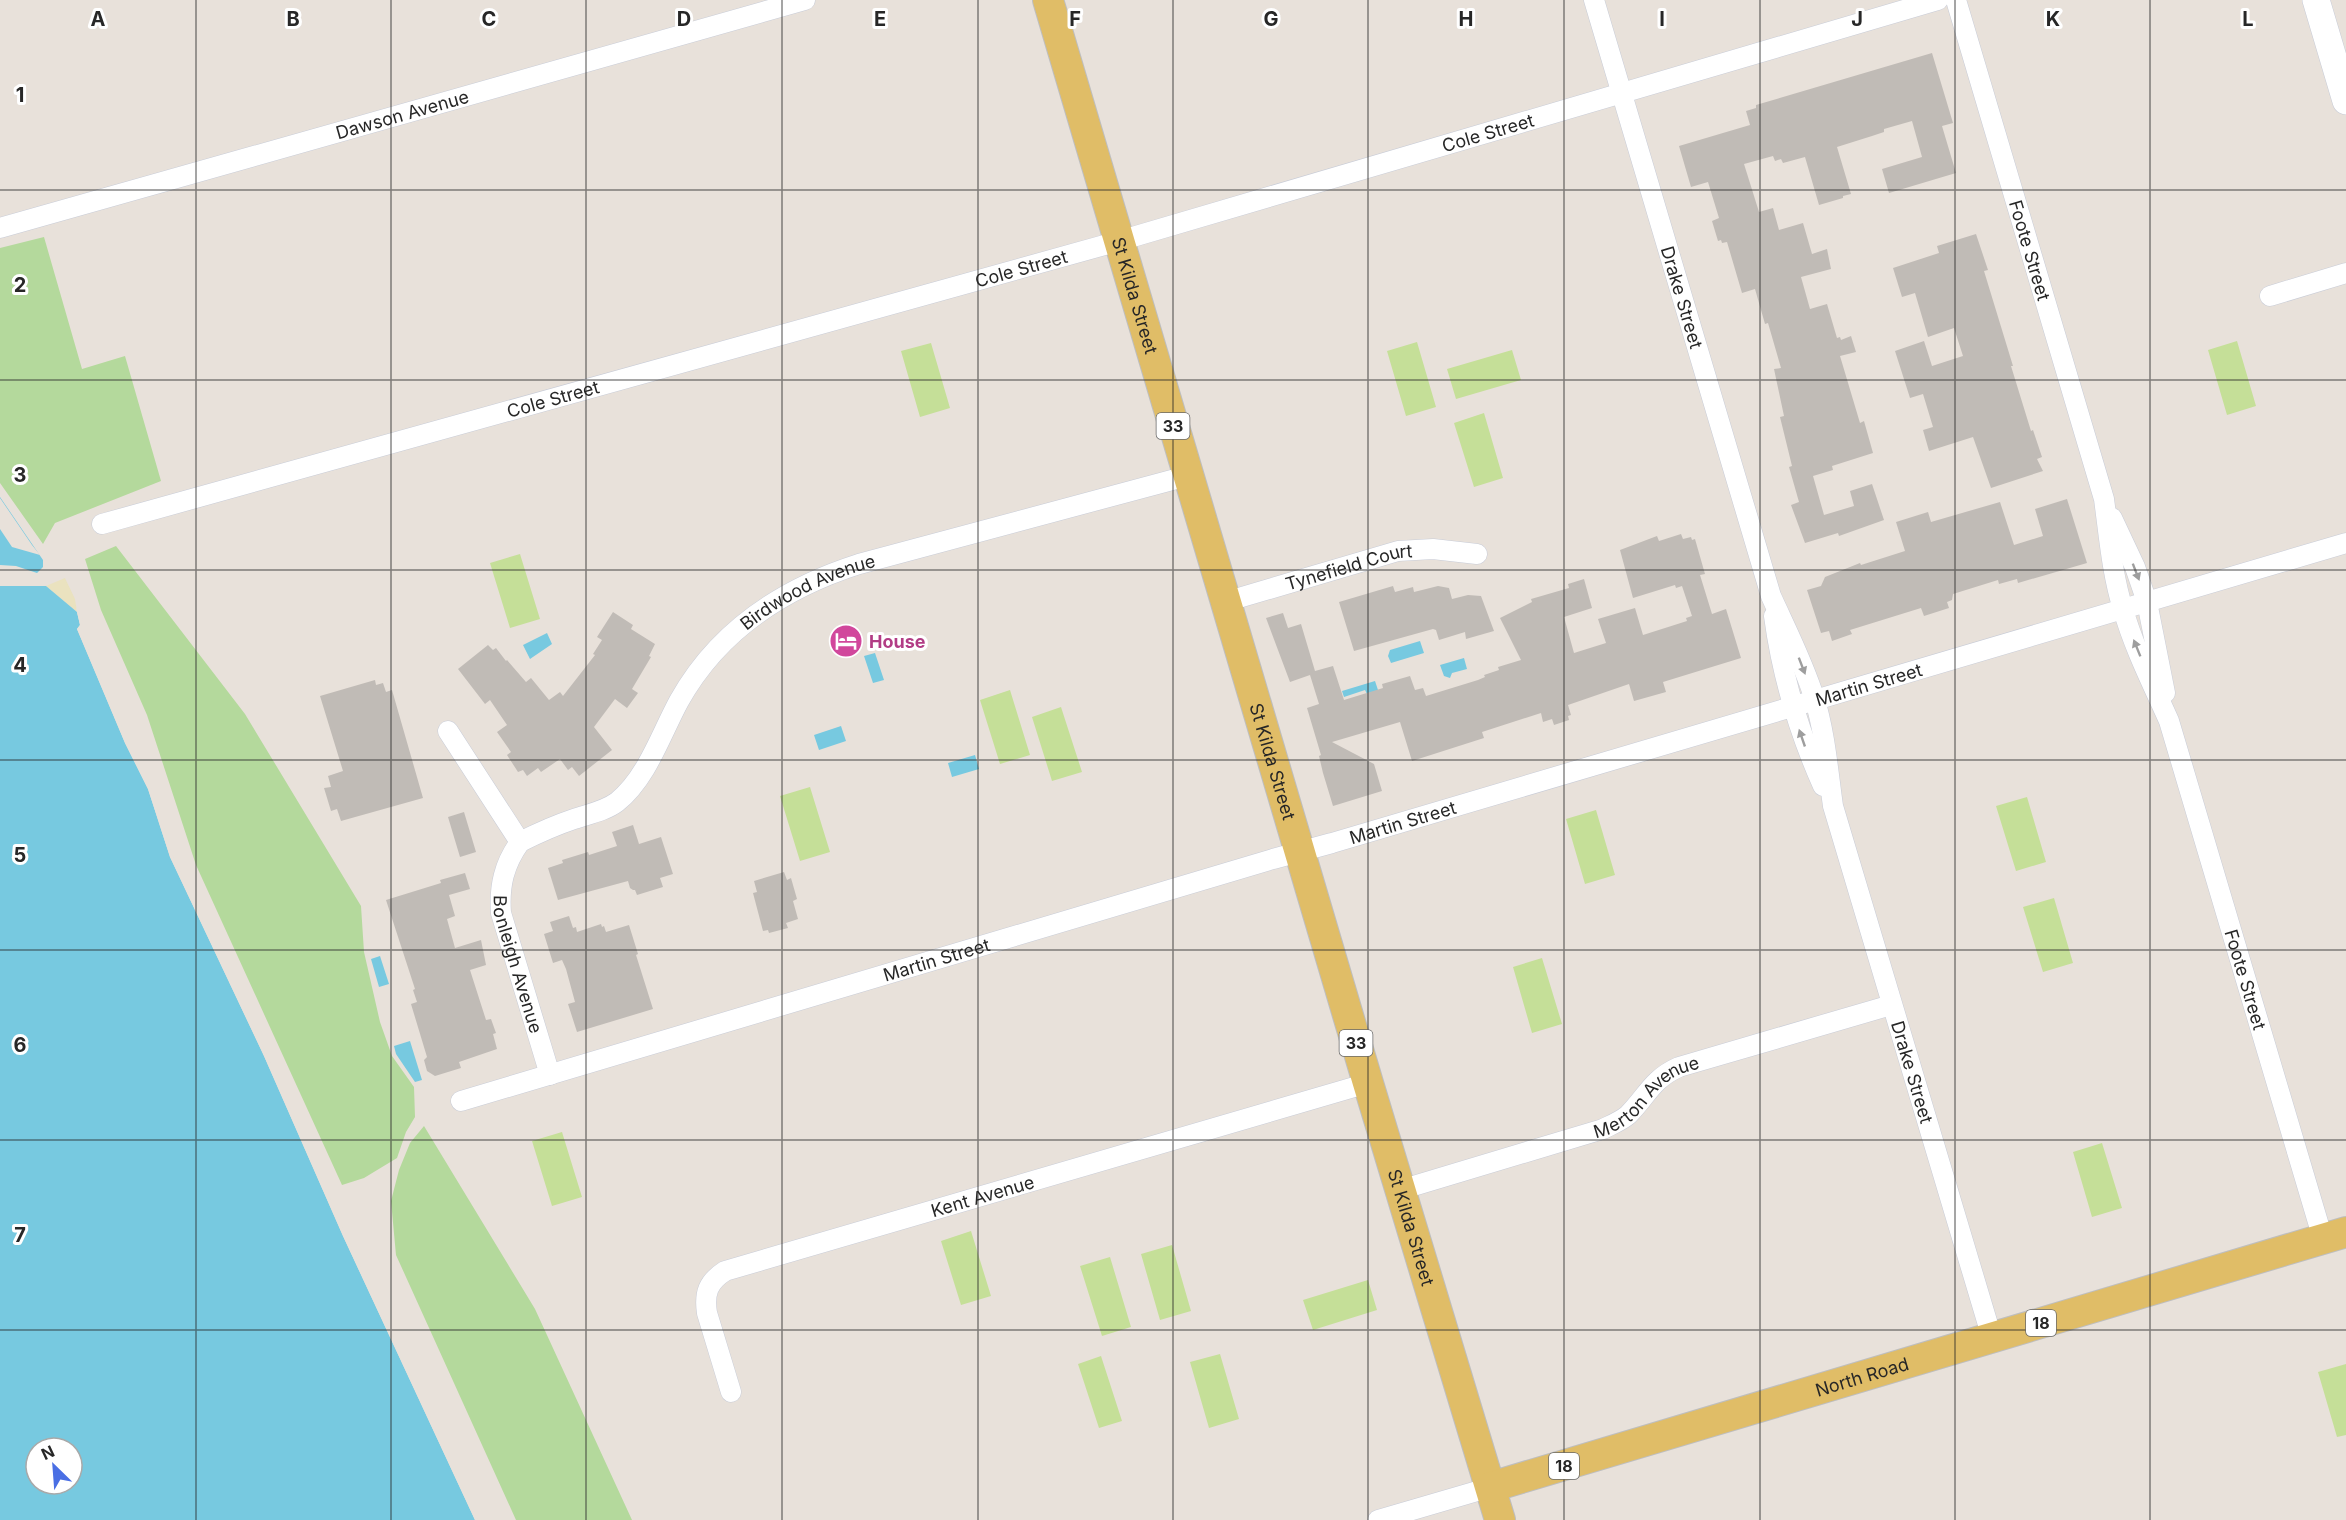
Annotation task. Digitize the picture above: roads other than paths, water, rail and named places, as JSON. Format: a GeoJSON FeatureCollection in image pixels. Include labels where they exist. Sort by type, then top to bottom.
{"type":"FeatureCollection","features":[{"type":"Feature","properties":{"kind":"main road","name":"St Kilda Street"},"geometry":{"type":"LineString","coordinates":[[1048,0],[1187,476],[1500,1520]]}},
{"type":"Feature","properties":{"kind":"main road"},"geometry":{"type":"LineString","coordinates":[[2316,0],[2346,102]]}},
{"type":"Feature","properties":{"kind":"main road","name":"North Road"},"geometry":{"type":"LineString","coordinates":[[1491,1487],[2335,1235]]}},
{"type":"Feature","properties":{"kind":"street","name":"Dawson Avenue"},"geometry":{"type":"LineString","coordinates":[[0,228],[805,0]]}},
{"type":"Feature","properties":{"kind":"street","name":"Drake Street"},"geometry":{"type":"LineString","coordinates":[[1594,0],[1771,596],[1815,699],[1833,806],[1992,1338]]}},
{"type":"Feature","properties":{"kind":"street","name":"Cole Street"},"geometry":{"type":"LineString","coordinates":[[102,524],[1119,241],[1938,0]]}},
{"type":"Feature","properties":{"kind":"street","name":"Foote Street"},"geometry":{"type":"LineString","coordinates":[[1956,0],[2104,499],[2135,567],[2147,602],[2169,721]]}},
{"type":"Feature","properties":{"kind":"street"},"geometry":{"type":"LineString","coordinates":[[2270,296],[2346,273]]}},
{"type":"Feature","properties":{"kind":"street","name":"Birdwood Avenue"},"geometry":{"type":"LineString","coordinates":[[520,842],[542,831],[605,809],[616,802],[633,785],[680,700],[711,654],[743,622],[782,597],[824,575],[859,564],[1187,476]]}},
{"type":"Feature","properties":{"kind":"street","name":"Foote Street"},"geometry":{"type":"LineString","coordinates":[[2104,499],[2114,573],[2122,609],[2169,721],[2335,1235]]}},
{"type":"Feature","properties":{"kind":"street","name":"Martin Street"},"geometry":{"type":"LineString","coordinates":[[461,1101],[1299,851],[2346,543]]}},
{"type":"Feature","properties":{"kind":"street","name":"Tynefield Court"},"geometry":{"type":"LineString","coordinates":[[1225,603],[1398,551],[1433,549],[1476,554]]}},
{"type":"Feature","properties":{"kind":"street","name":"Drake Street"},"geometry":{"type":"LineString","coordinates":[[1771,596],[1780,661],[1792,706],[1806,747],[1833,806]]}},
{"type":"Feature","properties":{"kind":"street"},"geometry":{"type":"LineString","coordinates":[[448,731],[520,842]]}},
{"type":"Feature","properties":{"kind":"street","name":"Bonleigh Avenue"},"geometry":{"type":"LineString","coordinates":[[520,842],[512,853],[504,872],[500,892],[501,913],[550,1076]]}},
{"type":"Feature","properties":{"kind":"street","name":"Merton Avenue"},"geometry":{"type":"LineString","coordinates":[[1400,1190],[1603,1129],[1626,1116],[1653,1083],[1679,1067],[1891,1005]]}},
{"type":"Feature","properties":{"kind":"street","name":"Kent Avenue"},"geometry":{"type":"LineString","coordinates":[[731,1392],[706,1313],[705,1300],[712,1281],[725,1271],[1368,1083]]}},
{"type":"Feature","properties":{"kind":"street","name":"North Road"},"geometry":{"type":"LineString","coordinates":[[1378,1520],[1491,1487]]}},
{"type":"Feature","properties":{"kind":"water"},"geometry":{"type":"Polygon","coordinates":[[[0,497],[43,560],[43,567],[37,573],[16,566],[0,565],[0,497]]]}},
{"type":"Feature","properties":{"kind":"water"},"geometry":{"type":"Polygon","coordinates":[[[0,586],[46,586],[77,612],[80,625],[77,629],[125,743],[148,789],[170,857],[264,1056],[343,1236],[475,1520],[0,1520],[0,586]]]}},
{"type":"Feature","properties":{"kind":"water"},"geometry":{"type":"Polygon","coordinates":[[[547,633],[552,644],[530,659],[523,645],[547,633]]]}},
{"type":"Feature","properties":{"kind":"water"},"geometry":{"type":"Polygon","coordinates":[[[1420,641],[1424,653],[1391,663],[1388,656],[1390,650],[1420,641]]]}},
{"type":"Feature","properties":{"kind":"water"},"geometry":{"type":"Polygon","coordinates":[[[875,653],[884,680],[873,683],[864,656],[875,653]]]}},
{"type":"Feature","properties":{"kind":"water"},"geometry":{"type":"Polygon","coordinates":[[[1464,658],[1467,669],[1452,673],[1450,678],[1444,676],[1440,665],[1464,658]]]}},
{"type":"Feature","properties":{"kind":"water"},"geometry":{"type":"Polygon","coordinates":[[[1375,681],[1379,693],[1368,696],[1365,690],[1344,697],[1342,691],[1375,681]]]}},
{"type":"Feature","properties":{"kind":"water"},"geometry":{"type":"Polygon","coordinates":[[[841,726],[846,741],[819,750],[814,735],[841,726]]]}},
{"type":"Feature","properties":{"kind":"water"},"geometry":{"type":"Polygon","coordinates":[[[975,755],[979,769],[952,777],[948,763],[975,755]]]}},
{"type":"Feature","properties":{"kind":"water"},"geometry":{"type":"Polygon","coordinates":[[[380,956],[389,984],[379,987],[371,959],[380,956]]]}},
{"type":"Feature","properties":{"kind":"water"},"geometry":{"type":"Polygon","coordinates":[[[410,1041],[422,1080],[415,1082],[396,1054],[394,1046],[410,1041]]]}},
{"type":"Feature","properties":{"kind":"place","name":"House"},"geometry":{"type":"Point","coordinates":[846,641]}}]}
